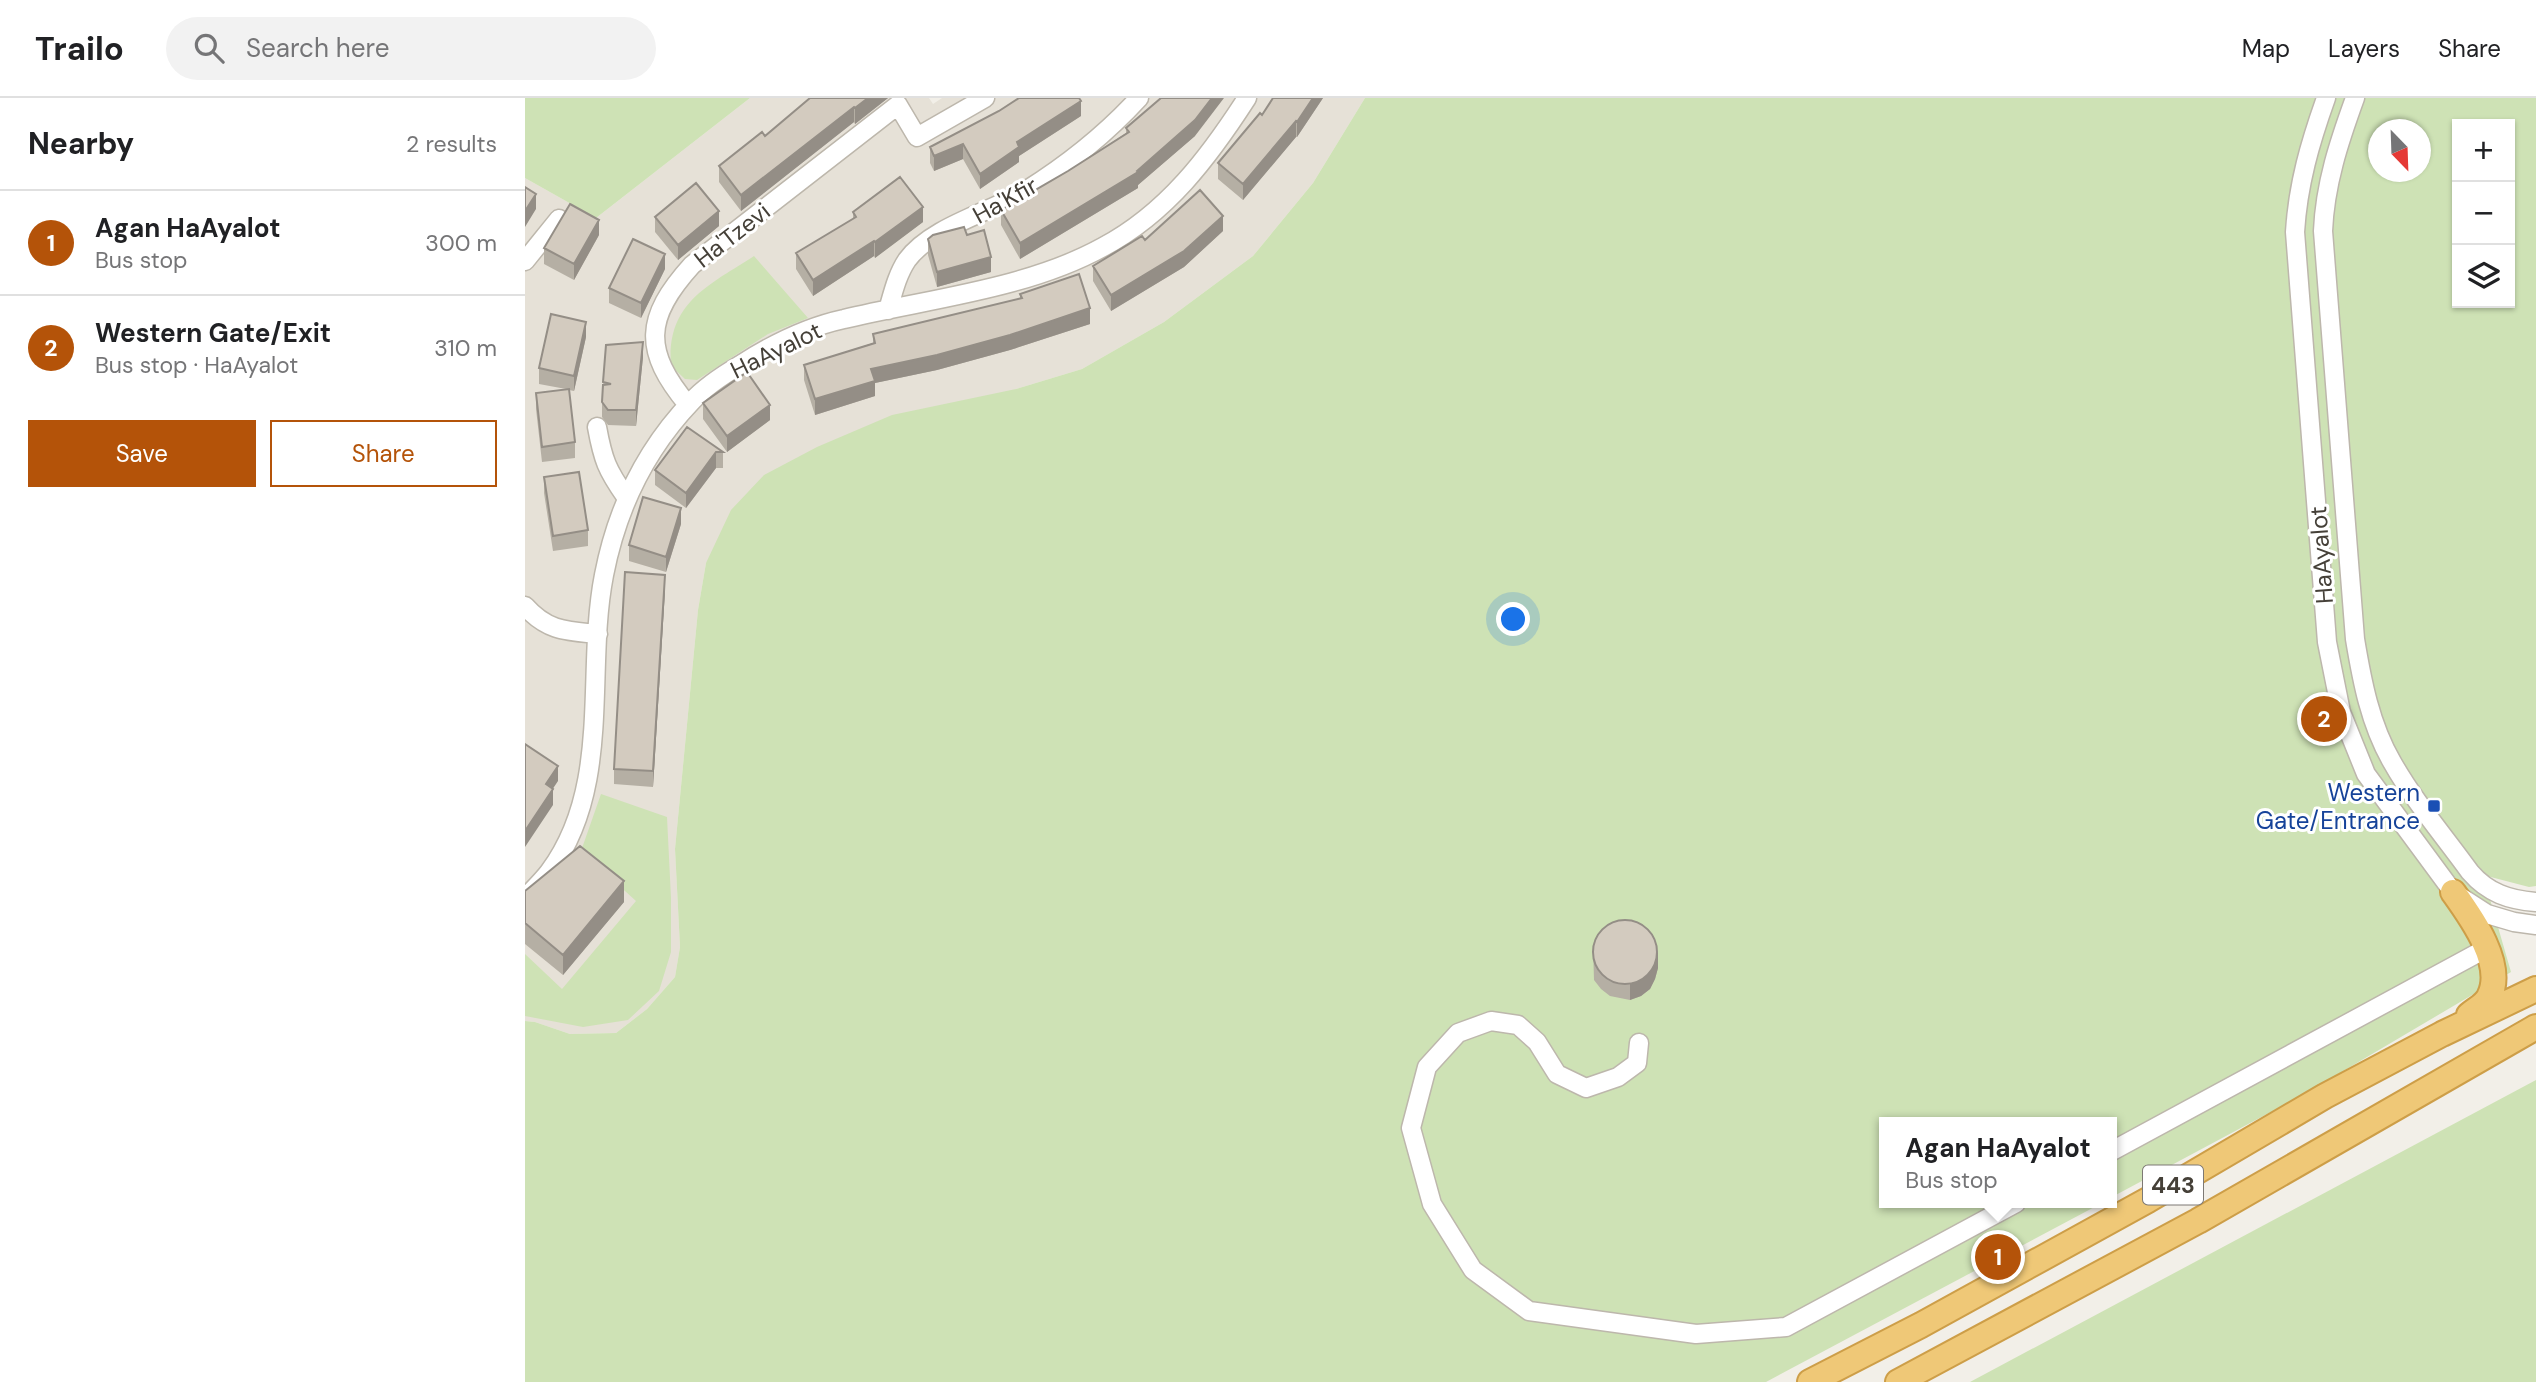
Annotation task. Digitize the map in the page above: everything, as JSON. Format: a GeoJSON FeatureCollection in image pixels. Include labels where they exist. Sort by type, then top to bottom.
{"type":"FeatureCollection","features":[{"type":"Feature","properties":{"kind":"highway"},"geometry":{"type":"LineString","coordinates":[[2442,1034],[2483,1004],[2490,995],[2493,980],[2492,962],[2487,948],[2472,918],[2453,892]]}},
{"type":"Feature","properties":{"kind":"highway","name":"443"},"geometry":{"type":"LineString","coordinates":[[1810,1382],[1921,1325],[2137,1206],[2325,1096],[2442,1034],[2536,989]]}},
{"type":"Feature","properties":{"kind":"highway","name":"443"},"geometry":{"type":"LineString","coordinates":[[1898,1382],[2197,1221],[2536,1027]]}},
{"type":"Feature","properties":{"kind":"street","name":"Ha'Tzevi"},"geometry":{"type":"LineString","coordinates":[[688,405],[661,366],[653,332],[662,307],[677,282],[692,265],[898,105],[917,138],[985,98]]}},
{"type":"Feature","properties":{"kind":"street","name":"Ha'Kfir"},"geometry":{"type":"LineString","coordinates":[[888,310],[899,273],[920,247],[1026,191],[1108,132],[1139,98]]}},
{"type":"Feature","properties":{"kind":"street","name":"HaAyalot"},"geometry":{"type":"LineString","coordinates":[[525,898],[550,872],[568,840],[580,807],[593,737],[604,576],[627,497],[646,459],[666,429],[688,405],[728,372],[758,353],[804,332],[841,319],[1005,284],[1061,266],[1103,248],[1146,220],[1186,183],[1221,139],[1247,98]]}},
{"type":"Feature","properties":{"kind":"street","name":"HaAyalot"},"geometry":{"type":"LineString","coordinates":[[2326,98],[2300,181],[2295,232],[2327,642],[2334,685],[2341,712],[2367,774],[2453,892],[2487,914],[2536,925]]}},
{"type":"Feature","properties":{"kind":"street","name":"HaAyalot"},"geometry":{"type":"LineString","coordinates":[[2355,98],[2334,157],[2327,186],[2323,231],[2355,639],[2361,679],[2367,704],[2391,761],[2470,872],[2479,882],[2498,894],[2518,901],[2536,902]]}},
{"type":"Feature","properties":{"kind":"street"},"geometry":{"type":"LineString","coordinates":[[525,261],[559,219]]}},
{"type":"Feature","properties":{"kind":"street"},"geometry":{"type":"LineString","coordinates":[[597,427],[603,459],[609,474],[627,497]]}},
{"type":"Feature","properties":{"kind":"street"},"geometry":{"type":"LineString","coordinates":[[525,606],[547,625],[566,631],[598,634]]}},
{"type":"Feature","properties":{"kind":"street"},"geometry":{"type":"LineString","coordinates":[[2117,1148],[2487,948]]}},
{"type":"Feature","properties":{"kind":"street"},"geometry":{"type":"LineString","coordinates":[[1639,1043],[1637,1063],[1618,1077],[1586,1088],[1557,1074],[1537,1042],[1518,1025],[1491,1021],[1458,1033],[1427,1067],[1411,1128],[1432,1204],[1473,1270],[1529,1311],[1696,1334],[1786,1327],[2007,1208]]}},
{"type":"Feature","properties":{"kind":"shaded area"},"geometry":{"type":"Polygon","coordinates":[[[750,98],[929,98],[933,104],[942,98],[1365,98],[1313,183],[1253,256],[1164,322],[1082,369],[1016,389],[706,563],[698,610],[675,849],[680,947],[675,977],[647,1009],[616,1033],[570,1034],[525,1021],[525,178],[596,218],[750,98]]]}},
{"type":"Feature","properties":{"kind":"green space"},"geometry":{"type":"Polygon","coordinates":[[[525,98],[750,98],[596,218],[525,178],[525,98]]]}},
{"type":"Feature","properties":{"kind":"green space"},"geometry":{"type":"Polygon","coordinates":[[[1365,98],[2536,98],[2536,886],[2529,887],[2483,875],[2511,972],[2306,1093],[2117,1194],[2117,1117],[1879,1117],[1879,1208],[2093,1208],[1766,1382],[525,1382],[525,1021],[570,1034],[616,1033],[647,1009],[675,977],[680,947],[675,849],[698,610],[706,563],[731,510],[764,475],[817,447],[892,415],[1016,389],[1082,369],[1164,322],[1253,256],[1313,183],[1365,98]]]}},
{"type":"Feature","properties":{"kind":"green space"},"geometry":{"type":"Polygon","coordinates":[[[754,256],[808,318],[768,334],[697,380],[685,379],[671,366],[671,344],[675,326],[683,311],[706,287],[754,256]]]}},
{"type":"Feature","properties":{"kind":"green space"},"geometry":{"type":"Polygon","coordinates":[[[601,794],[667,817],[671,952],[659,991],[628,1020],[583,1027],[525,1016],[525,954],[562,989],[636,901],[581,851],[601,794]]]}},
{"type":"Feature","properties":{"kind":"green space"},"geometry":{"type":"Polygon","coordinates":[[[2536,1080],[2536,1382],[1970,1382],[2536,1080]]]}},
{"type":"Feature","properties":{"kind":"building"},"geometry":{"type":"Polygon","coordinates":[[[810,98],[868,98],[741,195],[719,166],[762,132],[765,136],[810,98]]]}},
{"type":"Feature","properties":{"kind":"building"},"geometry":{"type":"Polygon","coordinates":[[[1019,98],[1079,98],[1081,101],[1017,142],[1019,147],[980,174],[963,144],[934,156],[930,147],[1019,98]]]}},
{"type":"Feature","properties":{"kind":"building"},"geometry":{"type":"Polygon","coordinates":[[[1161,98],[1212,98],[1195,120],[1138,172],[1020,243],[1001,210],[1129,132],[1126,128],[1161,98]]]}},
{"type":"Feature","properties":{"kind":"building"},"geometry":{"type":"Polygon","coordinates":[[[1273,98],[1313,98],[1297,122],[1243,184],[1218,163],[1260,113],[1262,115],[1273,98]]]}},
{"type":"Feature","properties":{"kind":"building"},"geometry":{"type":"Polygon","coordinates":[[[900,177],[923,207],[875,242],[813,280],[796,253],[856,217],[853,212],[900,177]]]}},
{"type":"Feature","properties":{"kind":"building"},"geometry":{"type":"Polygon","coordinates":[[[696,183],[719,211],[678,245],[655,217],[696,183]]]}},
{"type":"Feature","properties":{"kind":"building"},"geometry":{"type":"Polygon","coordinates":[[[525,187],[536,194],[525,211],[525,187]]]}},
{"type":"Feature","properties":{"kind":"building"},"geometry":{"type":"Polygon","coordinates":[[[1200,190],[1223,216],[1184,251],[1111,295],[1093,266],[1142,236],[1145,240],[1200,190]]]}},
{"type":"Feature","properties":{"kind":"building"},"geometry":{"type":"Polygon","coordinates":[[[570,204],[599,220],[574,264],[544,248],[570,204]]]}},
{"type":"Feature","properties":{"kind":"building"},"geometry":{"type":"Polygon","coordinates":[[[964,227],[967,235],[984,230],[991,257],[937,272],[928,239],[933,235],[964,227]]]}},
{"type":"Feature","properties":{"kind":"building"},"geometry":{"type":"Polygon","coordinates":[[[633,239],[665,254],[641,303],[609,288],[633,239]]]}},
{"type":"Feature","properties":{"kind":"building"},"geometry":{"type":"Polygon","coordinates":[[[1079,274],[1090,308],[1010,335],[871,369],[875,381],[815,399],[804,365],[875,343],[873,334],[1022,298],[1020,294],[1079,274]]]}},
{"type":"Feature","properties":{"kind":"building"},"geometry":{"type":"Polygon","coordinates":[[[551,314],[586,322],[574,376],[539,368],[551,314]]]}},
{"type":"Feature","properties":{"kind":"building"},"geometry":{"type":"Polygon","coordinates":[[[643,342],[636,410],[608,410],[602,402],[603,385],[611,384],[603,382],[606,345],[643,342]]]}},
{"type":"Feature","properties":{"kind":"building"},"geometry":{"type":"Polygon","coordinates":[[[747,372],[770,405],[727,436],[703,403],[747,372]]]}},
{"type":"Feature","properties":{"kind":"building"},"geometry":{"type":"Polygon","coordinates":[[[569,389],[575,442],[542,447],[536,393],[569,389]]]}},
{"type":"Feature","properties":{"kind":"building"},"geometry":{"type":"Polygon","coordinates":[[[687,427],[723,452],[716,452],[686,493],[655,470],[687,427]]]}},
{"type":"Feature","properties":{"kind":"building"},"geometry":{"type":"Polygon","coordinates":[[[579,472],[588,530],[553,536],[544,477],[579,472]]]}},
{"type":"Feature","properties":{"kind":"building"},"geometry":{"type":"Polygon","coordinates":[[[643,497],[681,508],[666,557],[629,545],[643,497]]]}},
{"type":"Feature","properties":{"kind":"building"},"geometry":{"type":"Polygon","coordinates":[[[625,572],[665,575],[653,771],[614,769],[625,572]]]}},
{"type":"Feature","properties":{"kind":"building"},"geometry":{"type":"Polygon","coordinates":[[[525,744],[558,766],[546,784],[553,789],[525,831],[525,744]]]}},
{"type":"Feature","properties":{"kind":"building"},"geometry":{"type":"Polygon","coordinates":[[[580,846],[624,881],[563,955],[525,923],[525,891],[580,846]]]}},
{"type":"Feature","properties":{"kind":"building"},"geometry":{"type":"Polygon","coordinates":[[[1619,920],[1631,920],[1648,929],[1655,940],[1655,964],[1648,975],[1631,984],[1619,984],[1607,979],[1598,970],[1593,958],[1593,946],[1598,934],[1607,925],[1619,920]]]}},
{"type":"Feature","properties":{"kind":"place","name":"Western Gate/Exit"},"geometry":{"type":"Point","coordinates":[2324,719]}},
{"type":"Feature","properties":{"kind":"place","name":"Western Gate/Entrance"},"geometry":{"type":"Point","coordinates":[2434,806]}},
{"type":"Feature","properties":{"kind":"place","name":"Agan HaAyalot"},"geometry":{"type":"Point","coordinates":[1998,1257]}}]}
